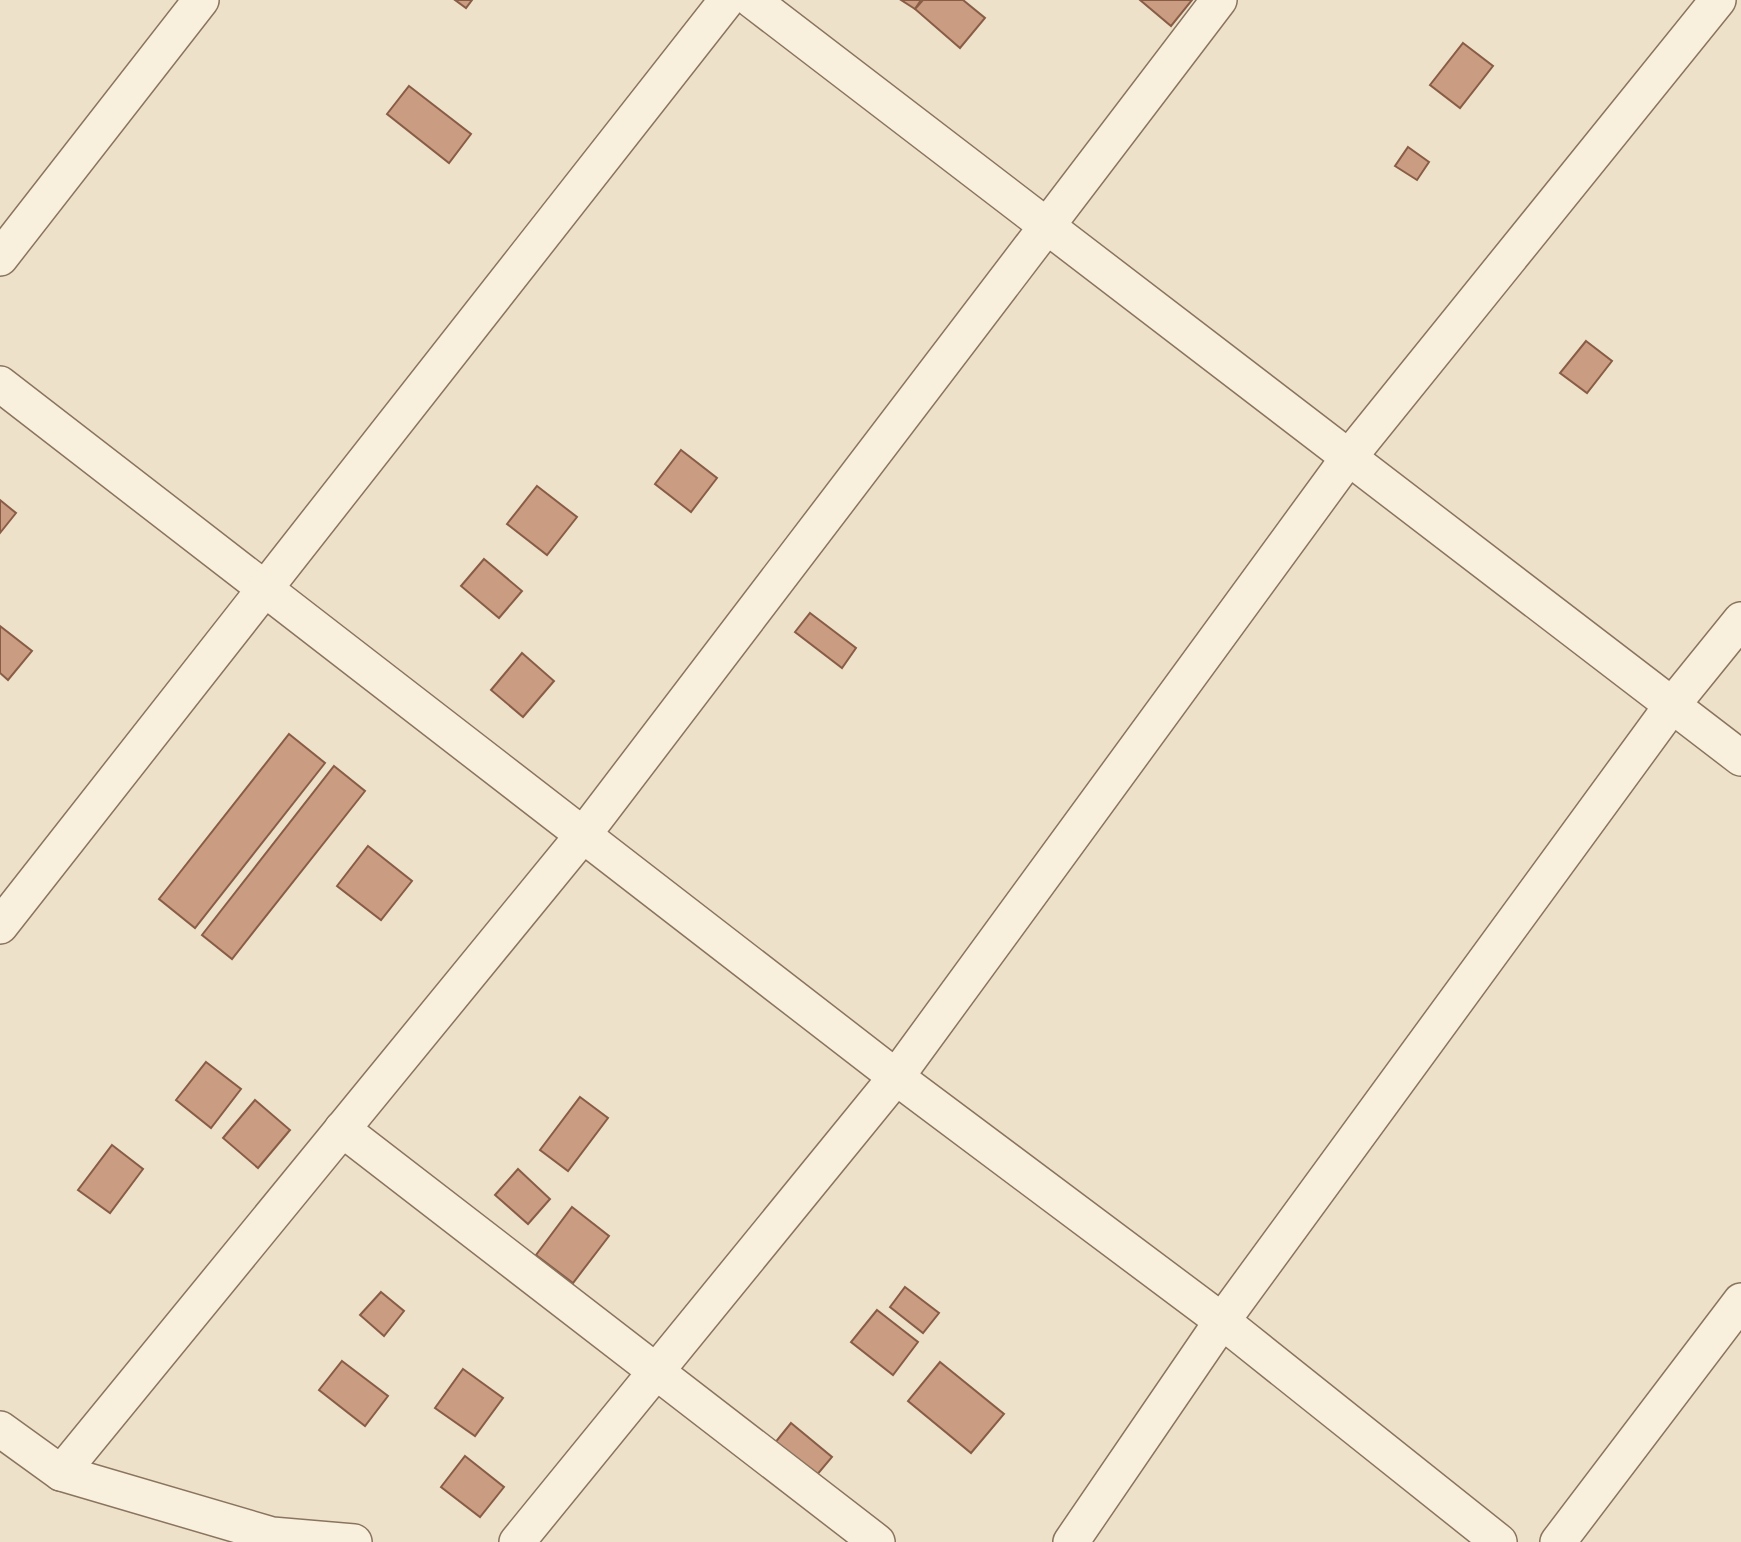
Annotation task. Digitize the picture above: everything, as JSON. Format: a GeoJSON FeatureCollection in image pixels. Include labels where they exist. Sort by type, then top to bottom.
{"type":"FeatureCollection","features":[{"type":"Feature","properties":{"kind":"street"},"geometry":{"type":"LineString","coordinates":[[0,258],[201,0]]}},
{"type":"Feature","properties":{"kind":"street"},"geometry":{"type":"LineString","coordinates":[[0,926],[727,0]]}},
{"type":"Feature","properties":{"kind":"street"},"geometry":{"type":"LineString","coordinates":[[752,0],[1741,758]]}},
{"type":"Feature","properties":{"kind":"street"},"geometry":{"type":"LineString","coordinates":[[61,1473],[583,835],[1219,0]]}},
{"type":"Feature","properties":{"kind":"street"},"geometry":{"type":"LineString","coordinates":[[517,1542],[896,1077],[1349,457],[1718,0]]}},
{"type":"Feature","properties":{"kind":"street"},"geometry":{"type":"LineString","coordinates":[[0,384],[896,1077],[1222,1321],[1499,1542]]}},
{"type":"Feature","properties":{"kind":"street"},"geometry":{"type":"LineString","coordinates":[[1070,1542],[1222,1321],[1673,705],[1741,620]]}},
{"type":"Feature","properties":{"kind":"street"},"geometry":{"type":"LineString","coordinates":[[342,1129],[654,1373],[877,1542]]}},
{"type":"Feature","properties":{"kind":"street"},"geometry":{"type":"LineString","coordinates":[[1558,1542],[1741,1301]]}},
{"type":"Feature","properties":{"kind":"street"},"geometry":{"type":"LineString","coordinates":[[0,1429],[61,1473],[271,1538],[354,1542]]}},
{"type":"Feature","properties":{"kind":"building"},"geometry":{"type":"Polygon","coordinates":[[[455,0],[472,0],[466,8],[455,0]]]}},
{"type":"Feature","properties":{"kind":"building"},"geometry":{"type":"Polygon","coordinates":[[[901,0],[921,0],[915,9],[901,0]]]}},
{"type":"Feature","properties":{"kind":"building"},"geometry":{"type":"Polygon","coordinates":[[[923,0],[963,0],[985,18],[960,48],[915,9],[923,0]]]}},
{"type":"Feature","properties":{"kind":"building"},"geometry":{"type":"Polygon","coordinates":[[[1140,0],[1192,0],[1171,26],[1140,0]]]}},
{"type":"Feature","properties":{"kind":"building"},"geometry":{"type":"Polygon","coordinates":[[[1463,43],[1493,66],[1460,108],[1430,85],[1463,43]]]}},
{"type":"Feature","properties":{"kind":"building"},"geometry":{"type":"Polygon","coordinates":[[[409,86],[471,134],[449,163],[387,114],[409,86]]]}},
{"type":"Feature","properties":{"kind":"building"},"geometry":{"type":"Polygon","coordinates":[[[1408,147],[1429,162],[1417,180],[1395,166],[1408,147]]]}},
{"type":"Feature","properties":{"kind":"building"},"geometry":{"type":"Polygon","coordinates":[[[1586,341],[1612,361],[1587,393],[1560,373],[1586,341]]]}},
{"type":"Feature","properties":{"kind":"building"},"geometry":{"type":"Polygon","coordinates":[[[681,450],[717,478],[691,512],[655,484],[681,450]]]}},
{"type":"Feature","properties":{"kind":"building"},"geometry":{"type":"Polygon","coordinates":[[[537,486],[577,517],[547,555],[507,524],[537,486]]]}},
{"type":"Feature","properties":{"kind":"building"},"geometry":{"type":"Polygon","coordinates":[[[0,500],[16,513],[0,533],[0,500]]]}},
{"type":"Feature","properties":{"kind":"building"},"geometry":{"type":"Polygon","coordinates":[[[484,559],[522,591],[499,618],[461,586],[484,559]]]}},
{"type":"Feature","properties":{"kind":"building"},"geometry":{"type":"Polygon","coordinates":[[[810,613],[856,648],[842,668],[795,632],[810,613]]]}},
{"type":"Feature","properties":{"kind":"building"},"geometry":{"type":"Polygon","coordinates":[[[0,626],[32,651],[8,680],[0,673],[0,626]]]}},
{"type":"Feature","properties":{"kind":"building"},"geometry":{"type":"Polygon","coordinates":[[[522,653],[554,681],[523,717],[491,690],[522,653]]]}},
{"type":"Feature","properties":{"kind":"building"},"geometry":{"type":"Polygon","coordinates":[[[289,734],[325,763],[195,928],[159,899],[289,734]]]}},
{"type":"Feature","properties":{"kind":"building"},"geometry":{"type":"Polygon","coordinates":[[[334,766],[365,791],[232,959],[202,935],[334,766]]]}},
{"type":"Feature","properties":{"kind":"building"},"geometry":{"type":"Polygon","coordinates":[[[368,846],[412,881],[381,920],[337,886],[368,846]]]}},
{"type":"Feature","properties":{"kind":"building"},"geometry":{"type":"Polygon","coordinates":[[[206,1062],[241,1089],[211,1128],[176,1100],[206,1062]]]}},
{"type":"Feature","properties":{"kind":"building"},"geometry":{"type":"Polygon","coordinates":[[[580,1097],[608,1118],[568,1171],[540,1150],[580,1097]]]}},
{"type":"Feature","properties":{"kind":"building"},"geometry":{"type":"Polygon","coordinates":[[[255,1100],[290,1130],[258,1168],[223,1138],[255,1100]]]}},
{"type":"Feature","properties":{"kind":"building"},"geometry":{"type":"Polygon","coordinates":[[[112,1145],[143,1169],[110,1213],[78,1190],[112,1145]]]}},
{"type":"Feature","properties":{"kind":"building"},"geometry":{"type":"Polygon","coordinates":[[[518,1169],[550,1199],[528,1224],[495,1195],[518,1169]]]}},
{"type":"Feature","properties":{"kind":"building"},"geometry":{"type":"Polygon","coordinates":[[[572,1207],[609,1236],[573,1283],[536,1255],[572,1207]]]}},
{"type":"Feature","properties":{"kind":"building"},"geometry":{"type":"Polygon","coordinates":[[[905,1287],[939,1313],[923,1333],[890,1307],[905,1287]]]}},
{"type":"Feature","properties":{"kind":"building"},"geometry":{"type":"Polygon","coordinates":[[[381,1292],[404,1311],[384,1336],[360,1315],[381,1292]]]}},
{"type":"Feature","properties":{"kind":"building"},"geometry":{"type":"Polygon","coordinates":[[[877,1310],[918,1342],[893,1375],[851,1342],[877,1310]]]}},
{"type":"Feature","properties":{"kind":"building"},"geometry":{"type":"Polygon","coordinates":[[[342,1361],[388,1396],[365,1426],[319,1390],[342,1361]]]}},
{"type":"Feature","properties":{"kind":"building"},"geometry":{"type":"Polygon","coordinates":[[[940,1362],[1004,1414],[971,1453],[908,1401],[940,1362]]]}},
{"type":"Feature","properties":{"kind":"building"},"geometry":{"type":"Polygon","coordinates":[[[463,1369],[503,1398],[475,1436],[435,1408],[463,1369]]]}},
{"type":"Feature","properties":{"kind":"building"},"geometry":{"type":"Polygon","coordinates":[[[791,1423],[832,1457],[805,1489],[765,1455],[791,1423]]]}},
{"type":"Feature","properties":{"kind":"building"},"geometry":{"type":"Polygon","coordinates":[[[465,1456],[504,1487],[480,1517],[441,1487],[465,1456]]]}}]}
